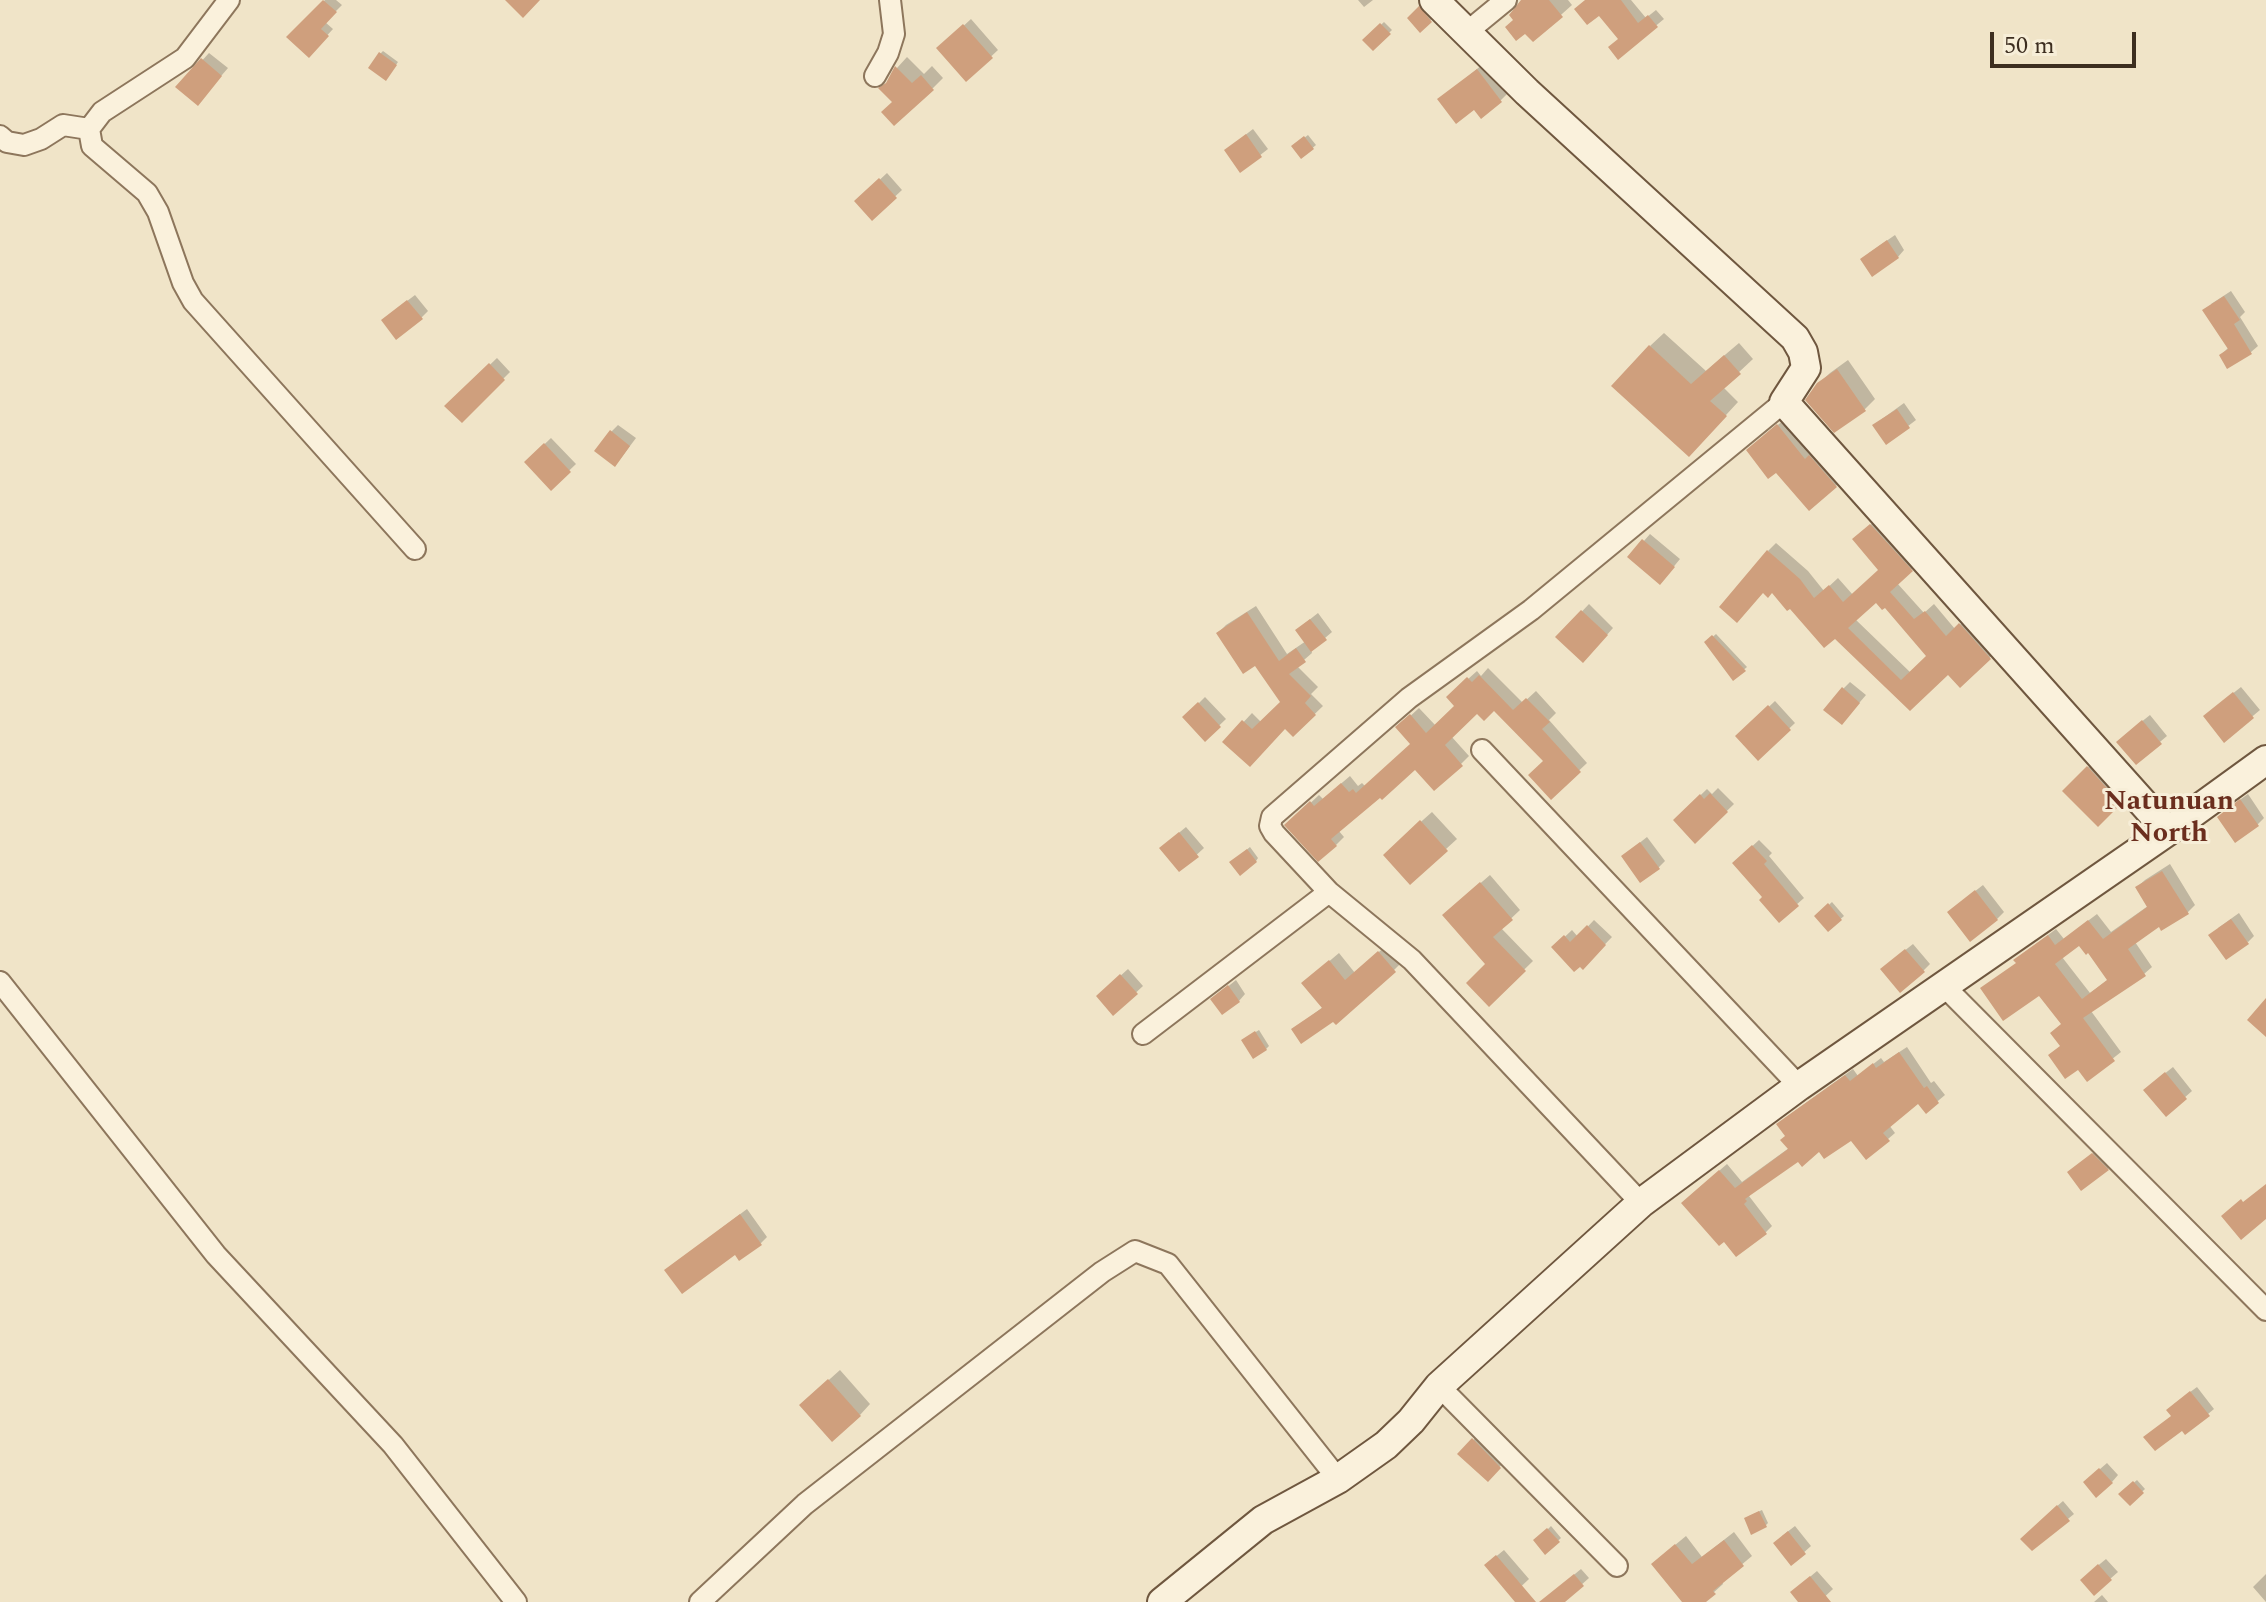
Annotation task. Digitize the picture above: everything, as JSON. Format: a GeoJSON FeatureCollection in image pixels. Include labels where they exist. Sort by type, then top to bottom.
{"type":"FeatureCollection","features":[{"type":"Feature","properties":{"kind":"street"},"geometry":{"type":"LineString","coordinates":[[229,0],[185,58],[102,112],[89,129],[92,146],[147,193],[158,212],[183,283],[193,301],[415,549]]}},
{"type":"Feature","properties":{"kind":"street"},"geometry":{"type":"LineString","coordinates":[[875,76],[894,34],[890,0]]}},
{"type":"Feature","properties":{"kind":"street"},"geometry":{"type":"LineString","coordinates":[[1434,0],[1527,92],[1795,338],[1803,352],[1806,368],[1784,402],[1531,610],[1409,698],[1272,817],[1270,826],[1329,892],[1412,960],[1641,1203]]}},
{"type":"Feature","properties":{"kind":"street"},"geometry":{"type":"LineString","coordinates":[[1467,32],[1506,0]]}},
{"type":"Feature","properties":{"kind":"street"},"geometry":{"type":"LineString","coordinates":[[0,136],[7,142],[24,145],[41,139],[63,125],[89,129]]}},
{"type":"Feature","properties":{"kind":"street"},"geometry":{"type":"LineString","coordinates":[[1784,402],[2168,831]]}},
{"type":"Feature","properties":{"kind":"street"},"geometry":{"type":"LineString","coordinates":[[1482,750],[1799,1086]]}},
{"type":"Feature","properties":{"kind":"street"},"geometry":{"type":"LineString","coordinates":[[1162,1602],[1263,1520],[1338,1479],[1386,1445],[1411,1421],[1439,1386],[1641,1203],[1799,1086],[2266,760]]}},
{"type":"Feature","properties":{"kind":"street"},"geometry":{"type":"LineString","coordinates":[[1143,1034],[1329,892]]}},
{"type":"Feature","properties":{"kind":"street"},"geometry":{"type":"LineString","coordinates":[[0,982],[216,1255],[393,1445],[516,1602]]}},
{"type":"Feature","properties":{"kind":"street"},"geometry":{"type":"LineString","coordinates":[[1944,986],[2266,1310]]}},
{"type":"Feature","properties":{"kind":"street"},"geometry":{"type":"LineString","coordinates":[[700,1602],[805,1504],[1102,1272],[1135,1251],[1168,1264],[1338,1479]]}},
{"type":"Feature","properties":{"kind":"street"},"geometry":{"type":"LineString","coordinates":[[1439,1386],[1617,1566]]}},
{"type":"Feature","properties":{"kind":"building"},"geometry":{"type":"Polygon","coordinates":[[[323,0],[337,12],[321,29],[329,36],[309,58],[286,37],[323,0]]]}},
{"type":"Feature","properties":{"kind":"building"},"geometry":{"type":"Polygon","coordinates":[[[505,0],[540,0],[523,18],[505,0]]]}},
{"type":"Feature","properties":{"kind":"building"},"geometry":{"type":"Polygon","coordinates":[[[1521,0],[1549,0],[1563,17],[1533,42],[1525,34],[1516,41],[1505,27],[1513,20],[1509,15],[1521,0]]]}},
{"type":"Feature","properties":{"kind":"building"},"geometry":{"type":"Polygon","coordinates":[[[1585,0],[1621,0],[1638,23],[1648,15],[1658,27],[1618,60],[1608,47],[1618,39],[1599,16],[1587,25],[1574,9],[1585,0]]]}},
{"type":"Feature","properties":{"kind":"building"},"geometry":{"type":"Polygon","coordinates":[[[1419,6],[1432,22],[1420,33],[1407,18],[1419,6]]]}},
{"type":"Feature","properties":{"kind":"building"},"geometry":{"type":"Polygon","coordinates":[[[1380,23],[1391,34],[1373,51],[1362,40],[1380,23]]]}},
{"type":"Feature","properties":{"kind":"building"},"geometry":{"type":"Polygon","coordinates":[[[963,24],[993,58],[966,82],[936,48],[963,24]]]}},
{"type":"Feature","properties":{"kind":"building"},"geometry":{"type":"Polygon","coordinates":[[[379,52],[397,65],[386,81],[368,68],[379,52]]]}},
{"type":"Feature","properties":{"kind":"building"},"geometry":{"type":"Polygon","coordinates":[[[201,58],[222,76],[198,106],[175,87],[201,58]]]}},
{"type":"Feature","properties":{"kind":"building"},"geometry":{"type":"Polygon","coordinates":[[[895,66],[912,83],[921,75],[934,90],[894,126],[881,112],[892,102],[878,88],[886,83],[895,66]]]}},
{"type":"Feature","properties":{"kind":"building"},"geometry":{"type":"Polygon","coordinates":[[[1477,69],[1502,102],[1481,119],[1474,110],[1456,124],[1437,99],[1477,69]]]}},
{"type":"Feature","properties":{"kind":"building"},"geometry":{"type":"Polygon","coordinates":[[[1246,134],[1262,157],[1240,173],[1224,150],[1246,134]]]}},
{"type":"Feature","properties":{"kind":"building"},"geometry":{"type":"Polygon","coordinates":[[[1304,136],[1314,149],[1301,159],[1291,146],[1304,136]]]}},
{"type":"Feature","properties":{"kind":"building"},"geometry":{"type":"Polygon","coordinates":[[[879,178],[897,198],[872,221],[854,201],[879,178]]]}},
{"type":"Feature","properties":{"kind":"building"},"geometry":{"type":"Polygon","coordinates":[[[1887,240],[1899,258],[1872,277],[1860,259],[1887,240]]]}},
{"type":"Feature","properties":{"kind":"building"},"geometry":{"type":"Polygon","coordinates":[[[2224,296],[2240,320],[2234,324],[2252,354],[2227,369],[2219,355],[2228,349],[2202,310],[2224,296]]]}},
{"type":"Feature","properties":{"kind":"building"},"geometry":{"type":"Polygon","coordinates":[[[407,300],[423,319],[396,340],[381,320],[407,300]]]}},
{"type":"Feature","properties":{"kind":"building"},"geometry":{"type":"Polygon","coordinates":[[[1649,345],[1691,384],[1724,355],[1741,374],[1710,401],[1727,416],[1689,457],[1611,386],[1649,345]]]}},
{"type":"Feature","properties":{"kind":"building"},"geometry":{"type":"Polygon","coordinates":[[[489,363],[505,380],[462,423],[444,406],[489,363]]]}},
{"type":"Feature","properties":{"kind":"building"},"geometry":{"type":"Polygon","coordinates":[[[1837,369],[1866,411],[1834,433],[1805,400],[1817,383],[1837,369]]]}},
{"type":"Feature","properties":{"kind":"building"},"geometry":{"type":"Polygon","coordinates":[[[1897,409],[1910,428],[1886,445],[1872,425],[1897,409]]]}},
{"type":"Feature","properties":{"kind":"building"},"geometry":{"type":"Polygon","coordinates":[[[1777,424],[1805,459],[1809,455],[1837,487],[1809,511],[1776,473],[1768,479],[1746,450],[1777,424]]]}},
{"type":"Feature","properties":{"kind":"building"},"geometry":{"type":"Polygon","coordinates":[[[610,430],[630,446],[615,467],[594,451],[610,430]]]}},
{"type":"Feature","properties":{"kind":"building"},"geometry":{"type":"Polygon","coordinates":[[[544,443],[571,472],[551,491],[524,462],[544,443]]]}},
{"type":"Feature","properties":{"kind":"building"},"geometry":{"type":"Polygon","coordinates":[[[1870,524],[1913,571],[1890,592],[1914,619],[1925,611],[1946,636],[1959,623],[1991,659],[1960,688],[1948,675],[1910,711],[1835,639],[1824,648],[1772,593],[1768,598],[1763,593],[1737,623],[1719,607],[1767,550],[1800,579],[1814,598],[1829,585],[1843,602],[1878,570],[1852,539],[1870,524]],[[1876,603],[1848,628],[1901,680],[1926,656],[1885,608],[1882,610],[1876,603]]]}},
{"type":"Feature","properties":{"kind":"building"},"geometry":{"type":"Polygon","coordinates":[[[1642,539],[1675,567],[1660,585],[1627,557],[1642,539]]]}},
{"type":"Feature","properties":{"kind":"building"},"geometry":{"type":"Polygon","coordinates":[[[1581,610],[1608,635],[1583,663],[1555,637],[1581,610]]]}},
{"type":"Feature","properties":{"kind":"building"},"geometry":{"type":"Polygon","coordinates":[[[1247,612],[1279,661],[1296,648],[1306,662],[1289,674],[1311,696],[1305,703],[1316,715],[1293,737],[1285,729],[1250,767],[1222,742],[1242,720],[1252,729],[1280,702],[1255,666],[1243,674],[1216,633],[1247,612]]]}},
{"type":"Feature","properties":{"kind":"building"},"geometry":{"type":"Polygon","coordinates":[[[1310,619],[1327,640],[1311,652],[1295,630],[1310,619]]]}},
{"type":"Feature","properties":{"kind":"building"},"geometry":{"type":"Polygon","coordinates":[[[1712,635],[1746,671],[1733,681],[1704,642],[1712,635]]]}},
{"type":"Feature","properties":{"kind":"building"},"geometry":{"type":"Polygon","coordinates":[[[1479,675],[1513,710],[1526,698],[1550,722],[1542,729],[1581,772],[1551,800],[1528,775],[1543,761],[1494,711],[1484,721],[1477,714],[1445,745],[1463,766],[1434,791],[1415,770],[1331,839],[1337,846],[1318,862],[1284,825],[1310,801],[1314,806],[1341,783],[1349,792],[1353,789],[1356,793],[1410,744],[1395,727],[1410,714],[1426,733],[1454,706],[1446,697],[1467,677],[1472,682],[1479,675]]]}},
{"type":"Feature","properties":{"kind":"building"},"geometry":{"type":"Polygon","coordinates":[[[1842,687],[1860,703],[1842,725],[1823,710],[1842,687]]]}},
{"type":"Feature","properties":{"kind":"building"},"geometry":{"type":"Polygon","coordinates":[[[2233,692],[2254,718],[2224,743],[2203,716],[2233,692]]]}},
{"type":"Feature","properties":{"kind":"building"},"geometry":{"type":"Polygon","coordinates":[[[1198,702],[1221,727],[1205,742],[1182,717],[1198,702]]]}},
{"type":"Feature","properties":{"kind":"building"},"geometry":{"type":"Polygon","coordinates":[[[1768,705],[1791,730],[1758,761],[1735,736],[1768,705]]]}},
{"type":"Feature","properties":{"kind":"building"},"geometry":{"type":"Polygon","coordinates":[[[2142,720],[2162,744],[2136,765],[2116,742],[2142,720]]]}},
{"type":"Feature","properties":{"kind":"building"},"geometry":{"type":"Polygon","coordinates":[[[2087,766],[2121,804],[2098,827],[2062,791],[2087,766]]]}},
{"type":"Feature","properties":{"kind":"building"},"geometry":{"type":"Polygon","coordinates":[[[1710,793],[1728,812],[1695,844],[1673,820],[1700,794],[1704,799],[1710,793]]]}},
{"type":"Feature","properties":{"kind":"building"},"geometry":{"type":"Polygon","coordinates":[[[2240,799],[2259,826],[2235,843],[2217,817],[2240,799]]]}},
{"type":"Feature","properties":{"kind":"building"},"geometry":{"type":"Polygon","coordinates":[[[1420,820],[1448,851],[1410,885],[1383,855],[1420,820]]]}},
{"type":"Feature","properties":{"kind":"building"},"geometry":{"type":"Polygon","coordinates":[[[1179,832],[1199,857],[1179,872],[1159,848],[1179,832]]]}},
{"type":"Feature","properties":{"kind":"building"},"geometry":{"type":"Polygon","coordinates":[[[1640,842],[1660,869],[1640,883],[1621,856],[1640,842]]]}},
{"type":"Feature","properties":{"kind":"building"},"geometry":{"type":"Polygon","coordinates":[[[1752,845],[1799,906],[1779,923],[1759,900],[1762,897],[1732,863],[1752,845]]]}},
{"type":"Feature","properties":{"kind":"building"},"geometry":{"type":"Polygon","coordinates":[[[1247,849],[1257,862],[1240,876],[1229,862],[1247,849]]]}},
{"type":"Feature","properties":{"kind":"building"},"geometry":{"type":"Polygon","coordinates":[[[2162,871],[2189,914],[2161,931],[2159,927],[2128,949],[2146,976],[2083,1018],[2115,1061],[2087,1082],[2078,1070],[2065,1079],[2048,1055],[2060,1046],[2050,1033],[2061,1024],[2039,996],[2003,1021],[1980,988],[2016,963],[2013,960],[2048,935],[2055,945],[2088,920],[2103,939],[2147,907],[2135,887],[2162,871]],[[2079,946],[2055,964],[2082,999],[2107,980],[2088,953],[2086,955],[2079,946]]]}},
{"type":"Feature","properties":{"kind":"building"},"geometry":{"type":"Polygon","coordinates":[[[1480,882],[1513,920],[1493,937],[1526,971],[1489,1007],[1466,983],[1485,964],[1442,915],[1480,882]]]}},
{"type":"Feature","properties":{"kind":"building"},"geometry":{"type":"Polygon","coordinates":[[[1975,890],[1998,920],[1970,942],[1947,912],[1975,890]]]}},
{"type":"Feature","properties":{"kind":"building"},"geometry":{"type":"Polygon","coordinates":[[[1828,903],[1842,920],[1828,932],[1814,916],[1828,903]]]}},
{"type":"Feature","properties":{"kind":"building"},"geometry":{"type":"Polygon","coordinates":[[[2231,919],[2249,944],[2226,960],[2208,935],[2231,919]]]}},
{"type":"Feature","properties":{"kind":"building"},"geometry":{"type":"Polygon","coordinates":[[[1587,925],[1606,945],[1583,970],[1580,967],[1574,972],[1551,947],[1564,935],[1570,942],[1587,925]]]}},
{"type":"Feature","properties":{"kind":"building"},"geometry":{"type":"Polygon","coordinates":[[[1905,949],[1925,972],[1900,993],[1880,969],[1905,949]]]}},
{"type":"Feature","properties":{"kind":"building"},"geometry":{"type":"Polygon","coordinates":[[[1378,951],[1396,972],[1336,1025],[1333,1022],[1301,1044],[1291,1029],[1322,1008],[1301,983],[1329,960],[1345,980],[1378,951]]]}},
{"type":"Feature","properties":{"kind":"building"},"geometry":{"type":"Polygon","coordinates":[[[1120,974],[1138,994],[1113,1016],[1096,996],[1120,974]]]}},
{"type":"Feature","properties":{"kind":"building"},"geometry":{"type":"Polygon","coordinates":[[[1228,985],[1240,1002],[1222,1015],[1210,999],[1228,985]]]}},
{"type":"Feature","properties":{"kind":"building"},"geometry":{"type":"Polygon","coordinates":[[[2266,998],[2266,1037],[2247,1020],[2266,998]]]}},
{"type":"Feature","properties":{"kind":"building"},"geometry":{"type":"Polygon","coordinates":[[[1255,1031],[1267,1050],[1253,1059],[1241,1040],[1255,1031]]]}},
{"type":"Feature","properties":{"kind":"building"},"geometry":{"type":"Polygon","coordinates":[[[1899,1052],[1924,1088],[1927,1086],[1939,1103],[1926,1114],[1918,1104],[1883,1133],[1890,1141],[1866,1160],[1851,1141],[1824,1159],[1819,1152],[1802,1167],[1798,1162],[1745,1199],[1744,1204],[1767,1234],[1736,1257],[1724,1242],[1719,1246],[1681,1203],[1719,1170],[1735,1188],[1788,1149],[1780,1140],[1785,1136],[1776,1124],[1845,1075],[1850,1081],[1873,1063],[1876,1068],[1899,1052]]]}},
{"type":"Feature","properties":{"kind":"building"},"geometry":{"type":"Polygon","coordinates":[[[2165,1072],[2187,1099],[2166,1117],[2143,1090],[2165,1072]]]}},
{"type":"Feature","properties":{"kind":"building"},"geometry":{"type":"Polygon","coordinates":[[[2092,1153],[2109,1170],[2081,1191],[2067,1172],[2092,1153]]]}},
{"type":"Feature","properties":{"kind":"building"},"geometry":{"type":"Polygon","coordinates":[[[2266,1184],[2266,1219],[2241,1240],[2221,1216],[2266,1184]]]}},
{"type":"Feature","properties":{"kind":"building"},"geometry":{"type":"Polygon","coordinates":[[[740,1214],[762,1245],[739,1261],[735,1255],[682,1294],[664,1270],[740,1214]]]}},
{"type":"Feature","properties":{"kind":"building"},"geometry":{"type":"Polygon","coordinates":[[[828,1379],[861,1416],[832,1442],[799,1405],[828,1379]]]}},
{"type":"Feature","properties":{"kind":"building"},"geometry":{"type":"Polygon","coordinates":[[[2190,1391],[2210,1416],[2185,1435],[2182,1431],[2155,1451],[2143,1437],[2171,1416],[2166,1410],[2190,1391]]]}},
{"type":"Feature","properties":{"kind":"building"},"geometry":{"type":"Polygon","coordinates":[[[1472,1438],[1501,1468],[1488,1482],[1457,1454],[1472,1438]]]}},
{"type":"Feature","properties":{"kind":"building"},"geometry":{"type":"Polygon","coordinates":[[[2099,1468],[2113,1483],[2096,1498],[2083,1482],[2099,1468]]]}},
{"type":"Feature","properties":{"kind":"building"},"geometry":{"type":"Polygon","coordinates":[[[2133,1481],[2144,1493],[2130,1506],[2118,1494],[2133,1481]]]}},
{"type":"Feature","properties":{"kind":"building"},"geometry":{"type":"Polygon","coordinates":[[[2057,1505],[2070,1521],[2032,1551],[2020,1539],[2057,1505]]]}},
{"type":"Feature","properties":{"kind":"building"},"geometry":{"type":"Polygon","coordinates":[[[1759,1511],[1767,1527],[1751,1535],[1744,1518],[1759,1511]]]}},
{"type":"Feature","properties":{"kind":"building"},"geometry":{"type":"Polygon","coordinates":[[[1547,1528],[1560,1542],[1545,1555],[1533,1540],[1547,1528]]]}},
{"type":"Feature","properties":{"kind":"building"},"geometry":{"type":"Polygon","coordinates":[[[1788,1531],[1806,1554],[1791,1566],[1773,1543],[1788,1531]]]}},
{"type":"Feature","properties":{"kind":"building"},"geometry":{"type":"Polygon","coordinates":[[[1724,1540],[1744,1566],[1713,1591],[1716,1594],[1706,1602],[1682,1602],[1651,1564],[1675,1544],[1692,1564],[1724,1540]]]}},
{"type":"Feature","properties":{"kind":"building"},"geometry":{"type":"Polygon","coordinates":[[[1496,1555],[1536,1602],[1515,1602],[1484,1565],[1496,1555]]]}},
{"type":"Feature","properties":{"kind":"building"},"geometry":{"type":"Polygon","coordinates":[[[2098,1564],[2112,1580],[2094,1596],[2080,1580],[2098,1564]]]}},
{"type":"Feature","properties":{"kind":"building"},"geometry":{"type":"Polygon","coordinates":[[[1574,1574],[1584,1586],[1565,1602],[1539,1602],[1574,1574]]]}},
{"type":"Feature","properties":{"kind":"building"},"geometry":{"type":"Polygon","coordinates":[[[1810,1576],[1831,1602],[1798,1602],[1790,1592],[1810,1576]]]}},
{"type":"Feature","properties":{"kind":"district","name":"Natunuan North"},"geometry":{"type":"Point","coordinates":[2169,820]}}]}
